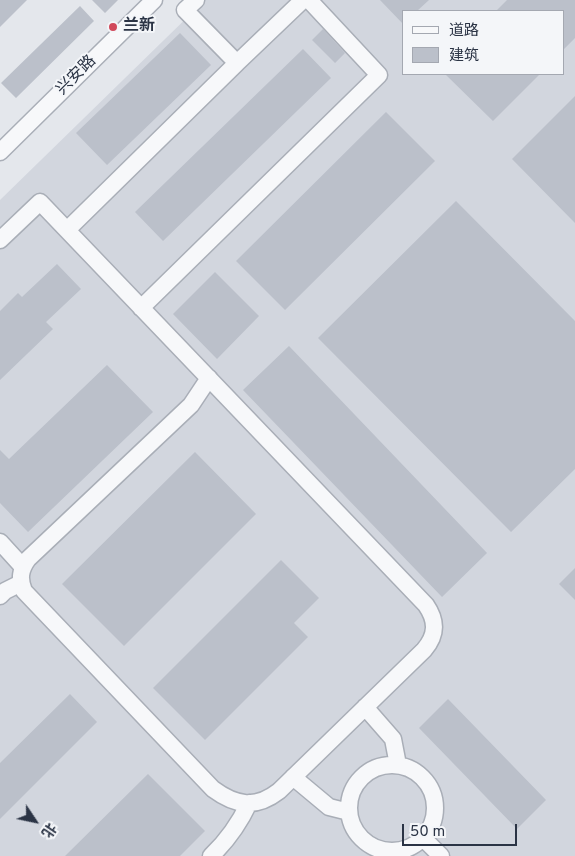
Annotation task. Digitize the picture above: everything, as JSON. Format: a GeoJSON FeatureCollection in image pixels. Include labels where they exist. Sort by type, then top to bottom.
{"type":"FeatureCollection","features":[{"type":"Feature","properties":{"kind":"street","name":"兴安路"},"geometry":{"type":"LineString","coordinates":[[0,152],[154,0]]}},
{"type":"Feature","properties":{"kind":"street"},"geometry":{"type":"LineString","coordinates":[[196,0],[185,10],[237,63]]}},
{"type":"Feature","properties":{"kind":"street"},"geometry":{"type":"LineString","coordinates":[[67,230],[303,0]]}},
{"type":"Feature","properties":{"kind":"street"},"geometry":{"type":"LineString","coordinates":[[142,308],[380,75],[309,0]]}},
{"type":"Feature","properties":{"kind":"street"},"geometry":{"type":"LineString","coordinates":[[0,240],[40,202],[209,378],[419,598],[432,613],[434,633],[431,642],[293,777],[270,798],[260,802],[236,802],[224,797],[213,789],[24,591],[20,575],[22,566],[28,559],[191,405],[209,378]]}},
{"type":"Feature","properties":{"kind":"street"},"geometry":{"type":"LineString","coordinates":[[0,542],[22,566]]}},
{"type":"Feature","properties":{"kind":"street"},"geometry":{"type":"LineString","coordinates":[[0,596],[5,591],[21,583]]}},
{"type":"Feature","properties":{"kind":"street"},"geometry":{"type":"LineString","coordinates":[[365,707],[393,739],[398,764]]}},
{"type":"Feature","properties":{"kind":"street"},"geometry":{"type":"LineString","coordinates":[[398,764],[416,771],[429,785],[434,793],[436,813],[423,838],[406,849],[397,851],[378,849],[369,844],[356,831],[349,812],[352,793],[356,784],[370,771],[378,767],[398,764]]}},
{"type":"Feature","properties":{"kind":"street"},"geometry":{"type":"LineString","coordinates":[[293,777],[329,807],[349,812]]}},
{"type":"Feature","properties":{"kind":"street"},"geometry":{"type":"LineString","coordinates":[[211,856],[226,841],[240,822],[249,803]]}},
{"type":"Feature","properties":{"kind":"street"},"geometry":{"type":"LineString","coordinates":[[423,838],[441,856]]}},
{"type":"Feature","properties":{"kind":"shaded area"},"geometry":{"type":"Polygon","coordinates":[[[205,0],[575,0],[575,856],[0,856],[0,200],[205,0]]]}},
{"type":"Feature","properties":{"kind":"building"},"geometry":{"type":"Polygon","coordinates":[[[0,0],[27,0],[0,27],[0,0]]]}},
{"type":"Feature","properties":{"kind":"building"},"geometry":{"type":"Polygon","coordinates":[[[92,0],[118,0],[105,13],[92,0]]]}},
{"type":"Feature","properties":{"kind":"building"},"geometry":{"type":"Polygon","coordinates":[[[380,0],[429,0],[418,10],[402,10],[402,23],[380,0]]]}},
{"type":"Feature","properties":{"kind":"building"},"geometry":{"type":"Polygon","coordinates":[[[507,0],[575,0],[575,38],[565,48],[565,10],[497,10],[507,0]]]}},
{"type":"Feature","properties":{"kind":"building"},"geometry":{"type":"Polygon","coordinates":[[[80,6],[94,21],[16,98],[1,83],[80,6]]]}},
{"type":"Feature","properties":{"kind":"building"},"geometry":{"type":"Polygon","coordinates":[[[323,29],[345,53],[335,63],[312,40],[323,29]]]}},
{"type":"Feature","properties":{"kind":"building"},"geometry":{"type":"Polygon","coordinates":[[[180,33],[211,65],[107,165],[76,133],[180,33]]]}},
{"type":"Feature","properties":{"kind":"building"},"geometry":{"type":"Polygon","coordinates":[[[303,49],[331,78],[163,241],[135,212],[303,49]]]}},
{"type":"Feature","properties":{"kind":"building"},"geometry":{"type":"Polygon","coordinates":[[[446,75],[539,75],[493,121],[446,75]]]}},
{"type":"Feature","properties":{"kind":"building"},"geometry":{"type":"Polygon","coordinates":[[[575,96],[575,223],[512,159],[575,96]]]}},
{"type":"Feature","properties":{"kind":"building"},"geometry":{"type":"Polygon","coordinates":[[[386,112],[435,161],[285,310],[236,261],[386,112]]]}},
{"type":"Feature","properties":{"kind":"building"},"geometry":{"type":"Polygon","coordinates":[[[456,201],[575,321],[575,469],[511,532],[318,338],[456,201]]]}},
{"type":"Feature","properties":{"kind":"building"},"geometry":{"type":"Polygon","coordinates":[[[57,264],[81,289],[46,322],[53,329],[0,380],[0,311],[18,293],[22,297],[57,264]]]}},
{"type":"Feature","properties":{"kind":"building"},"geometry":{"type":"Polygon","coordinates":[[[215,272],[259,316],[217,359],[173,314],[215,272]]]}},
{"type":"Feature","properties":{"kind":"building"},"geometry":{"type":"Polygon","coordinates":[[[289,346],[487,553],[442,597],[243,390],[289,346]]]}},
{"type":"Feature","properties":{"kind":"building"},"geometry":{"type":"Polygon","coordinates":[[[107,365],[153,412],[28,532],[0,503],[0,450],[9,459],[107,365]]]}},
{"type":"Feature","properties":{"kind":"building"},"geometry":{"type":"Polygon","coordinates":[[[195,452],[256,514],[124,646],[62,584],[195,452]]]}},
{"type":"Feature","properties":{"kind":"building"},"geometry":{"type":"Polygon","coordinates":[[[281,560],[319,598],[294,623],[308,637],[205,740],[153,688],[281,560]]]}},
{"type":"Feature","properties":{"kind":"building"},"geometry":{"type":"Polygon","coordinates":[[[575,568],[575,600],[559,584],[575,568]]]}},
{"type":"Feature","properties":{"kind":"building"},"geometry":{"type":"Polygon","coordinates":[[[70,694],[97,722],[0,819],[0,763],[70,694]]]}},
{"type":"Feature","properties":{"kind":"building"},"geometry":{"type":"Polygon","coordinates":[[[448,699],[546,800],[517,829],[419,728],[448,699]]]}},
{"type":"Feature","properties":{"kind":"building"},"geometry":{"type":"Polygon","coordinates":[[[148,774],[205,831],[180,856],[65,856],[148,774]]]}},
{"type":"Feature","properties":{"kind":"place","name":"兰新"},"geometry":{"type":"Point","coordinates":[113,27]}}]}
